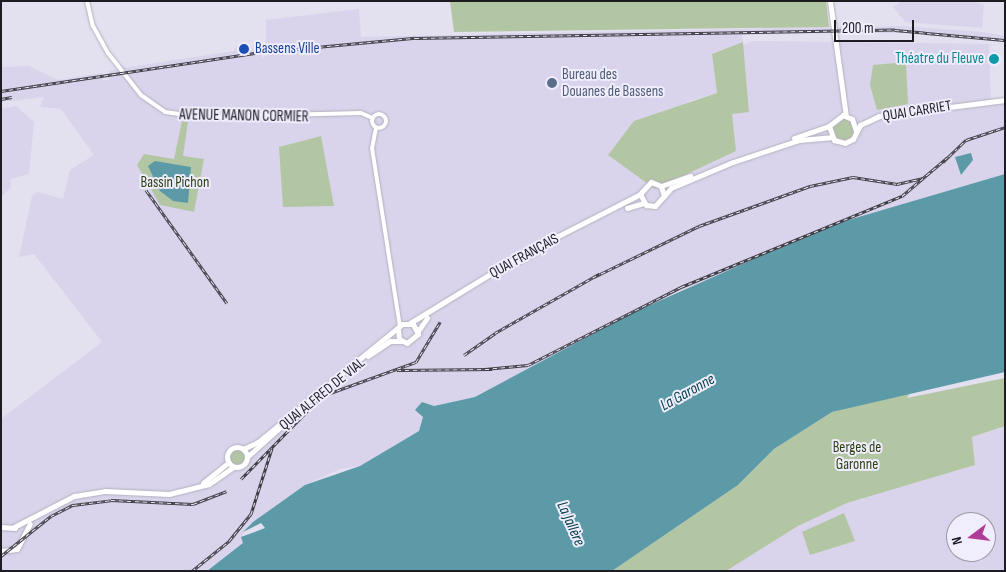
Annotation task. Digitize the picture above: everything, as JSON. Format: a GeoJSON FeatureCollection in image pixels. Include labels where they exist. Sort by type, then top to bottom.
{"type":"FeatureCollection","features":[{"type":"Feature","properties":{"kind":"main road"},"geometry":{"type":"LineString","coordinates":[[829,1],[846,116]]}},
{"type":"Feature","properties":{"kind":"main road"},"geometry":{"type":"LineString","coordinates":[[829,1],[837,116],[829,126],[661,186],[648,183],[640,194],[643,203],[655,206],[671,188],[733,162],[799,140],[831,137],[846,143],[856,131],[852,120],[846,116],[837,116]]}},
{"type":"Feature","properties":{"kind":"main road","name":"QUAI CARRIET"},"geometry":{"type":"LineString","coordinates":[[852,120],[871,119],[962,103],[1005,99]]}},
{"type":"Feature","properties":{"kind":"main road","name":"QUAI CARRIET"},"geometry":{"type":"LineString","coordinates":[[856,131],[871,119]]}},
{"type":"Feature","properties":{"kind":"main road"},"geometry":{"type":"LineString","coordinates":[[829,126],[831,137]]}},
{"type":"Feature","properties":{"kind":"main road"},"geometry":{"type":"LineString","coordinates":[[661,186],[664,196]]}},
{"type":"Feature","properties":{"kind":"main road","name":"QUAI FRANÇAIS"},"geometry":{"type":"LineString","coordinates":[[408,323],[523,254],[640,194]]}},
{"type":"Feature","properties":{"kind":"main road","name":"QUAI FRANÇAIS"},"geometry":{"type":"LineString","coordinates":[[418,331],[432,314],[524,258],[643,203]]}},
{"type":"Feature","properties":{"kind":"main road"},"geometry":{"type":"LineString","coordinates":[[408,323],[418,331],[413,342],[401,341],[399,328],[408,323]]}},
{"type":"Feature","properties":{"kind":"main road","name":"QUAI ALFRED DE VIAL"},"geometry":{"type":"LineString","coordinates":[[243,449],[399,328]]}},
{"type":"Feature","properties":{"kind":"main road","name":"QUAI ALFRED DE VIAL"},"geometry":{"type":"LineString","coordinates":[[247,457],[328,386],[390,341],[401,341]]}},
{"type":"Feature","properties":{"kind":"main road"},"geometry":{"type":"LineString","coordinates":[[1,528],[14,527],[39,515],[62,500],[87,493],[158,495],[184,490],[213,482],[234,467],[243,465],[247,457],[243,449],[229,450],[228,463],[216,476],[184,490]]}},
{"type":"Feature","properties":{"kind":"main road"},"geometry":{"type":"LineString","coordinates":[[228,463],[234,467]]}},
{"type":"Feature","properties":{"kind":"main road"},"geometry":{"type":"LineString","coordinates":[[2,552],[17,549],[21,537],[39,515]]}},
{"type":"Feature","properties":{"kind":"main road"},"geometry":{"type":"LineString","coordinates":[[14,527],[21,537]]}},
{"type":"Feature","properties":{"kind":"street","name":"AVENUE MANON CORMIER"},"geometry":{"type":"LineString","coordinates":[[87,1],[102,44],[141,95],[165,112],[199,117],[361,113],[373,118]]}},
{"type":"Feature","properties":{"kind":"street"},"geometry":{"type":"LineString","coordinates":[[376,128],[385,126],[386,117],[380,113],[373,118],[376,128],[372,148],[399,312],[399,328]]}},
{"type":"Feature","properties":{"kind":"street"},"geometry":{"type":"LineString","coordinates":[[399,312],[408,323]]}},
{"type":"Feature","properties":{"kind":"shaded area"},"geometry":{"type":"Polygon","coordinates":[[[902,1],[972,1],[984,5],[982,28],[905,22],[893,7],[902,1]]]}},
{"type":"Feature","properties":{"kind":"shaded area"},"geometry":{"type":"Polygon","coordinates":[[[359,9],[361,37],[829,27],[829,33],[742,35],[743,42],[712,54],[717,93],[686,102],[732,114],[749,111],[743,45],[754,41],[989,44],[991,103],[1005,102],[1005,174],[828,226],[632,313],[475,397],[416,410],[423,417],[419,431],[360,466],[340,469],[305,485],[253,522],[243,533],[244,543],[207,571],[1,571],[1,419],[102,342],[34,254],[19,257],[32,196],[38,192],[63,199],[70,170],[94,155],[61,109],[40,107],[44,97],[1,102],[1,67],[29,66],[58,80],[102,73],[103,80],[109,80],[108,71],[117,69],[123,78],[129,77],[123,68],[234,51],[236,45],[237,51],[261,48],[262,58],[266,56],[266,20],[359,9]]]}},
{"type":"Feature","properties":{"kind":"shaded area"},"geometry":{"type":"Polygon","coordinates":[[[900,26],[982,32],[1005,36],[1005,41],[928,33],[836,33],[836,27],[900,26]]]}},
{"type":"Feature","properties":{"kind":"shaded area"},"geometry":{"type":"Polygon","coordinates":[[[16,106],[34,122],[29,174],[10,179],[11,187],[1,197],[1,109],[16,106]]]}},
{"type":"Feature","properties":{"kind":"shaded area"},"geometry":{"type":"Polygon","coordinates":[[[1005,426],[1005,571],[726,571],[798,526],[847,503],[975,465],[972,437],[1005,426]]]}},
{"type":"Feature","properties":{"kind":"green space"},"geometry":{"type":"Polygon","coordinates":[[[450,1],[826,1],[829,27],[454,32],[450,1]]]}},
{"type":"Feature","properties":{"kind":"green space"},"geometry":{"type":"Polygon","coordinates":[[[743,42],[749,112],[732,114],[736,151],[655,189],[608,155],[634,121],[717,93],[712,54],[743,42]]]}},
{"type":"Feature","properties":{"kind":"green space"},"geometry":{"type":"Polygon","coordinates":[[[906,62],[908,104],[877,110],[870,85],[873,65],[906,62]]]}},
{"type":"Feature","properties":{"kind":"green space"},"geometry":{"type":"Polygon","coordinates":[[[839,119],[847,119],[854,126],[854,134],[847,141],[839,141],[832,134],[832,126],[839,119]]]}},
{"type":"Feature","properties":{"kind":"green space","name":"Bassin Pichon"},"geometry":{"type":"Polygon","coordinates":[[[182,121],[188,122],[183,156],[204,159],[194,212],[160,205],[137,165],[144,154],[174,159],[182,121]]]}},
{"type":"Feature","properties":{"kind":"green space"},"geometry":{"type":"Polygon","coordinates":[[[321,136],[334,206],[283,207],[279,147],[321,136]]]}},
{"type":"Feature","properties":{"kind":"green space","name":"Berges de Garonne"},"geometry":{"type":"Polygon","coordinates":[[[1005,378],[1005,426],[972,437],[975,465],[847,503],[798,526],[726,571],[612,571],[738,485],[774,449],[832,412],[911,391],[907,398],[1005,378]]]}},
{"type":"Feature","properties":{"kind":"green space"},"geometry":{"type":"Polygon","coordinates":[[[237,449],[243,451],[245,457],[243,463],[237,465],[231,463],[229,457],[231,451],[237,449]]]}},
{"type":"Feature","properties":{"kind":"green space"},"geometry":{"type":"Polygon","coordinates":[[[844,513],[855,541],[810,555],[802,532],[844,513]]]}},
{"type":"Feature","properties":{"kind":"water"},"geometry":{"type":"Polygon","coordinates":[[[971,153],[973,160],[961,175],[955,157],[971,153]]]}},
{"type":"Feature","properties":{"kind":"water","name":"Bassin Pichon"},"geometry":{"type":"Polygon","coordinates":[[[155,161],[191,167],[188,203],[173,201],[160,191],[148,166],[155,161]]]}},
{"type":"Feature","properties":{"kind":"water"},"geometry":{"type":"Polygon","coordinates":[[[1005,174],[1005,372],[832,412],[774,449],[738,485],[612,571],[207,571],[243,543],[241,537],[265,528],[261,523],[243,532],[253,522],[305,485],[360,466],[419,431],[423,417],[415,410],[422,402],[434,406],[475,397],[632,313],[828,226],[1005,174]]]}},
{"type":"Feature","properties":{"kind":"railway"},"geometry":{"type":"LineString","coordinates":[[1,91],[263,52],[415,38],[895,30],[1005,40]]}},
{"type":"Feature","properties":{"kind":"railway"},"geometry":{"type":"LineString","coordinates":[[1,99],[12,97]]}},
{"type":"Feature","properties":{"kind":"railway"},"geometry":{"type":"LineString","coordinates":[[943,162],[966,140],[1005,127]]}},
{"type":"Feature","properties":{"kind":"railway"},"geometry":{"type":"LineString","coordinates":[[485,369],[528,365],[681,287],[902,196],[948,157]]}},
{"type":"Feature","properties":{"kind":"railway"},"geometry":{"type":"LineString","coordinates":[[594,277],[699,226],[810,186],[853,177],[897,184],[922,178]]}},
{"type":"Feature","properties":{"kind":"railway"},"geometry":{"type":"LineString","coordinates":[[146,190],[227,303]]}},
{"type":"Feature","properties":{"kind":"railway"},"geometry":{"type":"LineString","coordinates":[[464,355],[495,333],[599,274]]}},
{"type":"Feature","properties":{"kind":"railway"},"geometry":{"type":"LineString","coordinates":[[241,479],[322,396],[416,362],[440,322]]}},
{"type":"Feature","properties":{"kind":"railway"},"geometry":{"type":"LineString","coordinates":[[397,370],[492,369]]}},
{"type":"Feature","properties":{"kind":"railway"},"geometry":{"type":"LineString","coordinates":[[192,571],[229,541],[251,514],[272,448]]}},
{"type":"Feature","properties":{"kind":"railway"},"geometry":{"type":"LineString","coordinates":[[1,556],[51,516],[73,505],[111,500],[193,504],[227,491]]}},
{"type":"Feature","properties":{"kind":"place","name":"Bassens Ville"},"geometry":{"type":"Point","coordinates":[244,49]}},
{"type":"Feature","properties":{"kind":"place","name":"Théatre du Fleuve"},"geometry":{"type":"Point","coordinates":[994,59]}},
{"type":"Feature","properties":{"kind":"place","name":"Bureau des Douanes de Bassens"},"geometry":{"type":"Point","coordinates":[552,83]}},
{"type":"Feature","properties":{"kind":"water label","name":"La Garonne"},"geometry":{"type":"Point","coordinates":[688,393]}},
{"type":"Feature","properties":{"kind":"water label","name":"La Jallère"},"geometry":{"type":"Point","coordinates":[570,524]}}]}
